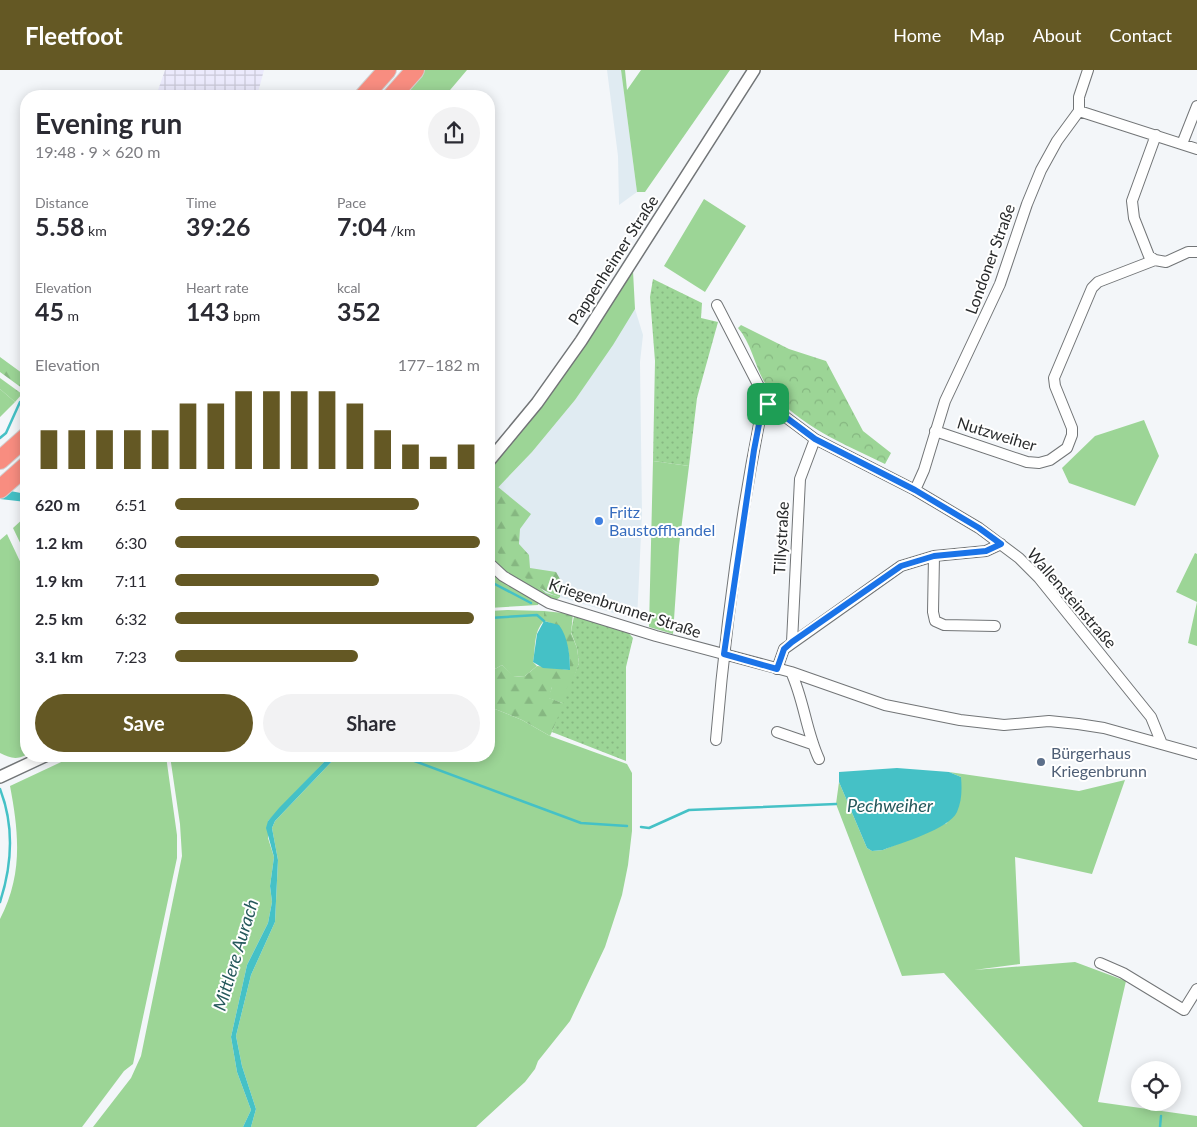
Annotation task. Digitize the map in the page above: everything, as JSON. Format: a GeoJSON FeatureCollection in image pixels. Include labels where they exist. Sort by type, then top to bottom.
{"type":"FeatureCollection","features":[{"type":"Feature","properties":{"kind":"highway"},"geometry":{"type":"LineString","coordinates":[[369,90],[387,70]]}},
{"type":"Feature","properties":{"kind":"highway"},"geometry":{"type":"LineString","coordinates":[[397,90],[415,70]]}},
{"type":"Feature","properties":{"kind":"highway"},"geometry":{"type":"LineString","coordinates":[[0,460],[20,442]]}},
{"type":"Feature","properties":{"kind":"highway"},"geometry":{"type":"LineString","coordinates":[[0,489],[20,471]]}},
{"type":"Feature","properties":{"kind":"street","name":"Pappenheimer Straße"},"geometry":{"type":"LineString","coordinates":[[495,453],[537,403],[581,341],[754,70]]}},
{"type":"Feature","properties":{"kind":"street","name":"Londoner Straße"},"geometry":{"type":"LineString","coordinates":[[915,490],[924,470],[935,431],[958,369],[987,316],[1041,170],[1057,141],[1079,111],[1079,96],[1088,70]]}},
{"type":"Feature","properties":{"kind":"street"},"geometry":{"type":"LineString","coordinates":[[1182,144],[1197,106]]}},
{"type":"Feature","properties":{"kind":"street"},"geometry":{"type":"LineString","coordinates":[[1079,111],[1197,149]]}},
{"type":"Feature","properties":{"kind":"street"},"geometry":{"type":"LineString","coordinates":[[1156,135],[1132,201],[1132,210],[1150,256],[1155,260],[1166,262],[1188,252],[1197,252]]}},
{"type":"Feature","properties":{"kind":"street","name":"Nutzweiher"},"geometry":{"type":"LineString","coordinates":[[935,431],[1032,463],[1055,458],[1067,448],[1071,440],[1072,428],[1055,386],[1054,378],[1092,288],[1098,282],[1155,260]]}},
{"type":"Feature","properties":{"kind":"street","name":"Wallensteinstraße"},"geometry":{"type":"LineString","coordinates":[[717,305],[768,404],[815,439],[915,490],[979,528],[1001,544],[1039,578],[1110,664],[1151,716],[1162,744]]}},
{"type":"Feature","properties":{"kind":"street"},"geometry":{"type":"LineString","coordinates":[[716,740],[724,654],[754,450],[760,419],[768,404]]}},
{"type":"Feature","properties":{"kind":"street","name":"Tillystraße"},"geometry":{"type":"LineString","coordinates":[[792,642],[800,480],[815,439]]}},
{"type":"Feature","properties":{"kind":"street"},"geometry":{"type":"LineString","coordinates":[[777,669],[784,649],[792,642],[890,572],[913,561],[934,556],[979,552],[1001,544]]}},
{"type":"Feature","properties":{"kind":"street"},"geometry":{"type":"LineString","coordinates":[[934,556],[933,612],[935,622],[944,625],[994,626]]}},
{"type":"Feature","properties":{"kind":"street","name":"Kriegenbrunner Straße"},"geometry":{"type":"LineString","coordinates":[[495,569],[503,576],[549,604],[656,636],[791,672],[885,705],[960,720],[1004,725],[1049,721],[1078,724],[1197,754]]}},
{"type":"Feature","properties":{"kind":"street"},"geometry":{"type":"LineString","coordinates":[[791,672],[812,744],[819,759]]}},
{"type":"Feature","properties":{"kind":"street"},"geometry":{"type":"LineString","coordinates":[[777,732],[812,744]]}},
{"type":"Feature","properties":{"kind":"street"},"geometry":{"type":"LineString","coordinates":[[0,777],[32,762]]}},
{"type":"Feature","properties":{"kind":"street"},"geometry":{"type":"LineString","coordinates":[[1100,963],[1123,974],[1184,1010],[1197,989]]}},
{"type":"Feature","properties":{"kind":"shaded area"},"geometry":{"type":"Polygon","coordinates":[[[165,70],[264,70],[259,90],[158,90],[165,70]]]}},
{"type":"Feature","properties":{"kind":"shaded area"},"geometry":{"type":"Polygon","coordinates":[[[607,70],[621,70],[637,192],[619,205],[618,156],[607,70]]]}},
{"type":"Feature","properties":{"kind":"shaded area"},"geometry":{"type":"Polygon","coordinates":[[[635,309],[643,335],[640,362],[642,514],[637,620],[546,593],[495,547],[495,491],[532,452],[575,400],[635,309]]]}},
{"type":"Feature","properties":{"kind":"green space"},"geometry":{"type":"Polygon","coordinates":[[[424,70],[467,70],[450,90],[406,90],[424,70]]]}},
{"type":"Feature","properties":{"kind":"green space"},"geometry":{"type":"Polygon","coordinates":[[[621,70],[625,70],[627,90],[641,70],[730,70],[645,192],[637,192],[621,70]]]}},
{"type":"Feature","properties":{"kind":"green space"},"geometry":{"type":"Polygon","coordinates":[[[704,199],[746,226],[705,292],[664,266],[704,199]]]}},
{"type":"Feature","properties":{"kind":"green space"},"geometry":{"type":"Polygon","coordinates":[[[633,271],[635,309],[613,345],[575,400],[532,452],[495,491],[495,461],[543,403],[633,271]]]}},
{"type":"Feature","properties":{"kind":"green space"},"geometry":{"type":"Polygon","coordinates":[[[653,279],[702,303],[701,318],[718,322],[697,398],[689,466],[653,461],[655,361],[650,297],[653,279]]]}},
{"type":"Feature","properties":{"kind":"green space"},"geometry":{"type":"Polygon","coordinates":[[[741,325],[789,349],[826,361],[863,431],[891,453],[885,464],[823,433],[794,414],[781,402],[764,382],[747,342],[738,328],[741,325]]]}},
{"type":"Feature","properties":{"kind":"green space"},"geometry":{"type":"Polygon","coordinates":[[[0,357],[20,372],[20,387],[0,372],[0,357]]]}},
{"type":"Feature","properties":{"kind":"green space"},"geometry":{"type":"Polygon","coordinates":[[[0,378],[20,393],[20,396],[15,402],[0,389],[0,378]]]}},
{"type":"Feature","properties":{"kind":"green space"},"geometry":{"type":"Polygon","coordinates":[[[0,389],[15,402],[0,417],[0,389]]]}},
{"type":"Feature","properties":{"kind":"green space"},"geometry":{"type":"Polygon","coordinates":[[[1144,420],[1159,456],[1135,506],[1069,483],[1062,468],[1095,436],[1144,420]]]}},
{"type":"Feature","properties":{"kind":"green space"},"geometry":{"type":"Polygon","coordinates":[[[653,461],[689,466],[679,546],[673,634],[649,627],[653,461]]]}},
{"type":"Feature","properties":{"kind":"green space"},"geometry":{"type":"Polygon","coordinates":[[[498,487],[531,514],[520,529],[519,544],[529,555],[530,568],[556,572],[560,579],[560,597],[531,582],[495,549],[495,490],[498,487]]]}},
{"type":"Feature","properties":{"kind":"green space"},"geometry":{"type":"Polygon","coordinates":[[[20,522],[20,543],[13,528],[20,522]]]}},
{"type":"Feature","properties":{"kind":"green space"},"geometry":{"type":"Polygon","coordinates":[[[7,534],[20,561],[20,757],[16,758],[0,753],[0,540],[7,534]]]}},
{"type":"Feature","properties":{"kind":"green space"},"geometry":{"type":"Polygon","coordinates":[[[495,547],[546,593],[560,597],[556,600],[547,596],[495,563],[495,547]]]}},
{"type":"Feature","properties":{"kind":"green space"},"geometry":{"type":"Polygon","coordinates":[[[1195,553],[1197,554],[1197,602],[1176,592],[1195,553]]]}},
{"type":"Feature","properties":{"kind":"green space"},"geometry":{"type":"Polygon","coordinates":[[[495,572],[539,602],[538,605],[495,608],[495,572]]]}},
{"type":"Feature","properties":{"kind":"green space"},"geometry":{"type":"Polygon","coordinates":[[[1197,602],[1197,646],[1188,643],[1197,602]]]}},
{"type":"Feature","properties":{"kind":"green space"},"geometry":{"type":"Polygon","coordinates":[[[495,611],[544,611],[544,621],[538,630],[533,662],[537,666],[525,676],[513,677],[502,665],[495,669],[495,611]]]}},
{"type":"Feature","properties":{"kind":"green space"},"geometry":{"type":"Polygon","coordinates":[[[544,611],[573,614],[571,633],[577,648],[579,663],[574,663],[567,688],[563,691],[552,687],[549,698],[565,704],[550,736],[522,720],[495,709],[495,669],[502,665],[514,677],[525,676],[537,666],[570,670],[568,647],[562,633],[551,623],[544,621],[544,611]]]}},
{"type":"Feature","properties":{"kind":"green space"},"geometry":{"type":"Polygon","coordinates":[[[574,616],[626,630],[633,638],[626,667],[626,761],[552,732],[579,663],[577,648],[571,632],[574,616]]]}},
{"type":"Feature","properties":{"kind":"green space"},"geometry":{"type":"Polygon","coordinates":[[[574,663],[579,663],[565,704],[548,698],[552,687],[574,663]]]}},
{"type":"Feature","properties":{"kind":"green space"},"geometry":{"type":"Polygon","coordinates":[[[495,709],[522,720],[550,736],[627,764],[632,773],[632,831],[628,865],[622,895],[605,947],[570,1021],[538,1061],[535,1069],[525,1082],[476,1127],[251,1127],[256,1109],[242,1066],[236,1036],[251,975],[275,922],[278,860],[272,828],[275,821],[331,762],[495,762],[495,709]]]}},
{"type":"Feature","properties":{"kind":"green space"},"geometry":{"type":"Polygon","coordinates":[[[61,762],[167,762],[177,835],[177,858],[133,1064],[124,1071],[82,1127],[0,1127],[0,919],[13,886],[17,854],[17,837],[10,786],[61,762]]]}},
{"type":"Feature","properties":{"kind":"green space"},"geometry":{"type":"Polygon","coordinates":[[[171,762],[324,762],[268,821],[268,838],[274,857],[270,886],[272,902],[268,923],[247,965],[231,1037],[237,1072],[251,1110],[243,1127],[93,1127],[131,1078],[141,1056],[182,856],[180,824],[171,762]]]}},
{"type":"Feature","properties":{"kind":"green space"},"geometry":{"type":"Polygon","coordinates":[[[949,772],[1079,791],[1125,780],[1092,874],[1015,857],[1020,964],[974,970],[1075,962],[1126,981],[1098,1102],[1131,1107],[1131,1111],[1162,1111],[1197,1116],[1197,1127],[1083,1127],[944,973],[902,976],[836,804],[839,782],[867,848],[872,851],[883,850],[947,823],[961,777],[949,772]]]}},
{"type":"Feature","properties":{"kind":"water"},"geometry":{"type":"Polygon","coordinates":[[[0,489],[20,493],[20,501],[0,499],[0,489]]]}},
{"type":"Feature","properties":{"kind":"water"},"geometry":{"type":"Polygon","coordinates":[[[544,621],[559,625],[565,635],[570,658],[570,670],[543,668],[533,662],[537,634],[544,621]]]}},
{"type":"Feature","properties":{"kind":"water"},"geometry":{"type":"Polygon","coordinates":[[[324,762],[331,762],[275,821],[272,828],[278,860],[275,922],[251,975],[236,1036],[242,1066],[256,1109],[251,1127],[243,1127],[251,1110],[237,1072],[231,1037],[247,965],[268,923],[272,902],[270,886],[274,857],[266,828],[268,821],[324,762]]]}},
{"type":"Feature","properties":{"kind":"water","name":"Pechweiher"},"geometry":{"type":"Polygon","coordinates":[[[897,768],[949,772],[961,777],[959,808],[952,818],[935,830],[883,850],[872,851],[867,848],[839,782],[839,772],[897,768]]]}},
{"type":"Feature","properties":{"kind":"waterway"},"geometry":{"type":"LineString","coordinates":[[0,438],[6,433],[20,402]]}},
{"type":"Feature","properties":{"kind":"waterway"},"geometry":{"type":"LineString","coordinates":[[495,584],[531,603]]}},
{"type":"Feature","properties":{"kind":"waterway"},"geometry":{"type":"LineString","coordinates":[[495,618],[537,615],[544,621]]}},
{"type":"Feature","properties":{"kind":"waterway"},"geometry":{"type":"LineString","coordinates":[[417,762],[581,823],[627,826]]}},
{"type":"Feature","properties":{"kind":"waterway"},"geometry":{"type":"LineString","coordinates":[[0,789],[8,817],[10,845],[7,874],[0,902]]}},
{"type":"Feature","properties":{"kind":"waterway"},"geometry":{"type":"LineString","coordinates":[[641,827],[649,828],[689,810],[836,804]]}},
{"type":"Feature","properties":{"kind":"waterway"},"geometry":{"type":"LineString","coordinates":[[1160,1127],[1161,1116]]}},
{"type":"Feature","properties":{"kind":"place","name":"Fritz Baustoffhandel"},"geometry":{"type":"Point","coordinates":[599,521]}},
{"type":"Feature","properties":{"kind":"place","name":"Bürgerhaus Kriegenbrunn"},"geometry":{"type":"Point","coordinates":[1041,762]}},
{"type":"Feature","properties":{"kind":"route"},"geometry":{"type":"LineString","coordinates":[[768,404],[815,439],[915,490],[979,528],[1001,544],[986,551],[934,556],[913,561],[890,572],[838,611],[792,642],[784,649],[777,669],[724,654],[754,450],[760,419],[768,404]]}},
{"type":"Feature","properties":{"kind":"water label","name":"Mittlere Aurach"},"geometry":{"type":"Point","coordinates":[236,955]}}]}
